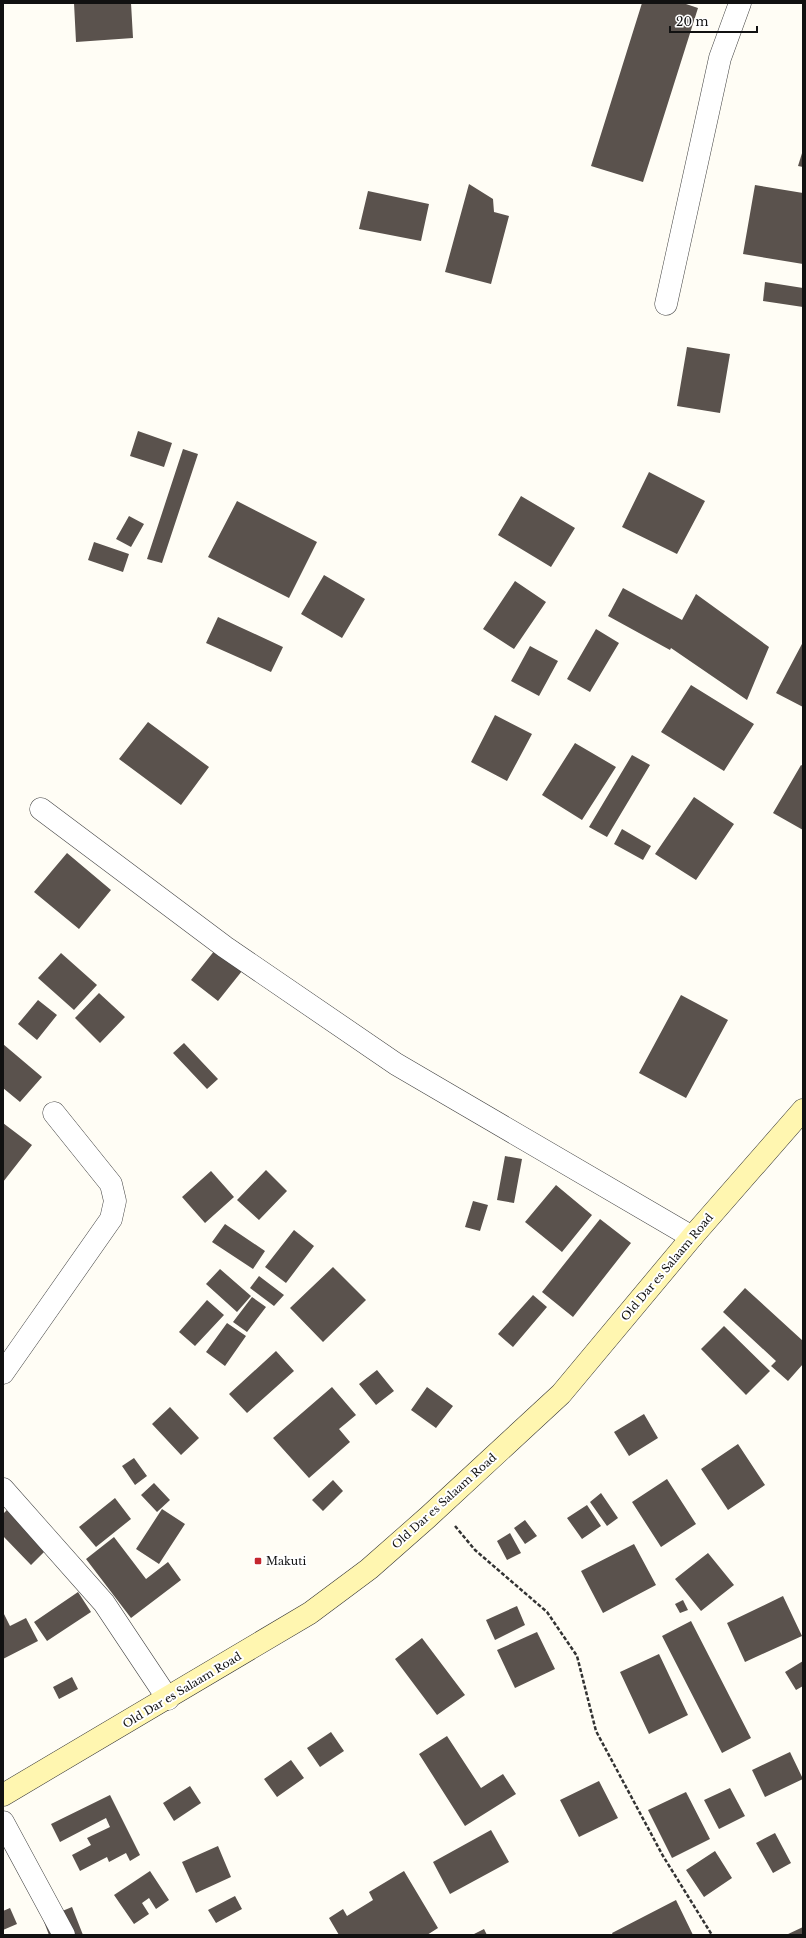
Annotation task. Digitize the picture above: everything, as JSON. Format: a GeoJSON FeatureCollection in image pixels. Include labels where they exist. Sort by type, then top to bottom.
{"type":"FeatureCollection","features":[{"type":"Feature","properties":{"kind":"street"},"geometry":{"type":"LineString","coordinates":[[666,304],[720,58],[740,3]]}},
{"type":"Feature","properties":{"kind":"street"},"geometry":{"type":"LineString","coordinates":[[41,809],[225,947],[396,1064],[692,1237]]}},
{"type":"Feature","properties":{"kind":"street","name":"Old Dar es Salaam Road"},"geometry":{"type":"LineString","coordinates":[[3,1795],[168,1699],[310,1613],[368,1569],[440,1507],[562,1394],[692,1237],[803,1110]]}},
{"type":"Feature","properties":{"kind":"street"},"geometry":{"type":"LineString","coordinates":[[3,1373],[110,1219],[115,1201],[111,1184],[54,1113]]}},
{"type":"Feature","properties":{"kind":"street"},"geometry":{"type":"LineString","coordinates":[[3,1489],[104,1603],[168,1699]]}},
{"type":"Feature","properties":{"kind":"street"},"geometry":{"type":"LineString","coordinates":[[3,1822],[64,1935]]}},
{"type":"Feature","properties":{"kind":"path"},"geometry":{"type":"LineString","coordinates":[[440,1507],[475,1550],[547,1612],[577,1656],[596,1731],[663,1856],[712,1935]]}},
{"type":"Feature","properties":{"kind":"building"},"geometry":{"type":"Polygon","coordinates":[[[74,3],[131,3],[133,38],[76,42],[74,3]]]}},
{"type":"Feature","properties":{"kind":"building"},"geometry":{"type":"Polygon","coordinates":[[[642,3],[683,3],[698,8],[643,182],[591,166],[642,3]]]}},
{"type":"Feature","properties":{"kind":"building"},"geometry":{"type":"Polygon","coordinates":[[[803,150],[803,167],[798,166],[803,150]]]}},
{"type":"Feature","properties":{"kind":"building"},"geometry":{"type":"Polygon","coordinates":[[[469,184],[493,199],[494,212],[509,216],[491,284],[445,272],[469,184]]]}},
{"type":"Feature","properties":{"kind":"building"},"geometry":{"type":"Polygon","coordinates":[[[755,185],[803,193],[803,264],[743,254],[755,185]]]}},
{"type":"Feature","properties":{"kind":"building"},"geometry":{"type":"Polygon","coordinates":[[[368,191],[429,204],[421,241],[359,229],[368,191]]]}},
{"type":"Feature","properties":{"kind":"building"},"geometry":{"type":"Polygon","coordinates":[[[765,282],[803,288],[803,307],[763,301],[765,282]]]}},
{"type":"Feature","properties":{"kind":"building"},"geometry":{"type":"Polygon","coordinates":[[[687,347],[730,354],[720,413],[677,406],[687,347]]]}},
{"type":"Feature","properties":{"kind":"building"},"geometry":{"type":"Polygon","coordinates":[[[138,431],[172,443],[164,467],[130,456],[138,431]]]}},
{"type":"Feature","properties":{"kind":"building"},"geometry":{"type":"Polygon","coordinates":[[[183,449],[198,454],[162,563],[147,559],[183,449]]]}},
{"type":"Feature","properties":{"kind":"building"},"geometry":{"type":"Polygon","coordinates":[[[649,472],[705,501],[677,554],[622,527],[649,472]]]}},
{"type":"Feature","properties":{"kind":"building"},"geometry":{"type":"Polygon","coordinates":[[[521,496],[575,528],[551,567],[498,535],[521,496]]]}},
{"type":"Feature","properties":{"kind":"building"},"geometry":{"type":"Polygon","coordinates":[[[237,501],[317,542],[289,598],[208,557],[237,501]]]}},
{"type":"Feature","properties":{"kind":"building"},"geometry":{"type":"Polygon","coordinates":[[[129,516],[144,524],[131,547],[116,539],[129,516]]]}},
{"type":"Feature","properties":{"kind":"building"},"geometry":{"type":"Polygon","coordinates":[[[94,542],[129,554],[123,572],[88,560],[94,542]]]}},
{"type":"Feature","properties":{"kind":"building"},"geometry":{"type":"Polygon","coordinates":[[[324,575],[365,599],[342,638],[301,614],[324,575]]]}},
{"type":"Feature","properties":{"kind":"building"},"geometry":{"type":"Polygon","coordinates":[[[515,581],[546,602],[514,649],[483,629],[515,581]]]}},
{"type":"Feature","properties":{"kind":"building"},"geometry":{"type":"Polygon","coordinates":[[[623,588],[682,620],[696,594],[769,647],[747,700],[671,648],[670,650],[608,616],[623,588]]]}},
{"type":"Feature","properties":{"kind":"building"},"geometry":{"type":"Polygon","coordinates":[[[218,617],[283,647],[271,672],[206,643],[218,617]]]}},
{"type":"Feature","properties":{"kind":"building"},"geometry":{"type":"Polygon","coordinates":[[[596,629],[619,643],[590,692],[567,679],[596,629]]]}},
{"type":"Feature","properties":{"kind":"building"},"geometry":{"type":"Polygon","coordinates":[[[803,642],[803,707],[776,693],[803,642]]]}},
{"type":"Feature","properties":{"kind":"building"},"geometry":{"type":"Polygon","coordinates":[[[530,646],[558,661],[539,696],[511,681],[530,646]]]}},
{"type":"Feature","properties":{"kind":"building"},"geometry":{"type":"Polygon","coordinates":[[[691,685],[754,724],[724,771],[661,732],[691,685]]]}},
{"type":"Feature","properties":{"kind":"building"},"geometry":{"type":"Polygon","coordinates":[[[495,715],[532,734],[507,781],[471,762],[495,715]]]}},
{"type":"Feature","properties":{"kind":"building"},"geometry":{"type":"Polygon","coordinates":[[[148,722],[209,767],[181,805],[119,759],[148,722]]]}},
{"type":"Feature","properties":{"kind":"building"},"geometry":{"type":"Polygon","coordinates":[[[575,743],[616,767],[582,820],[542,795],[575,743]]]}},
{"type":"Feature","properties":{"kind":"building"},"geometry":{"type":"Polygon","coordinates":[[[632,755],[650,765],[607,837],[589,827],[632,755]]]}},
{"type":"Feature","properties":{"kind":"building"},"geometry":{"type":"Polygon","coordinates":[[[801,765],[803,766],[803,830],[773,813],[801,765]]]}},
{"type":"Feature","properties":{"kind":"building"},"geometry":{"type":"Polygon","coordinates":[[[694,797],[734,824],[696,880],[655,854],[694,797]]]}},
{"type":"Feature","properties":{"kind":"building"},"geometry":{"type":"Polygon","coordinates":[[[622,829],[651,846],[643,860],[614,844],[622,829]]]}},
{"type":"Feature","properties":{"kind":"building"},"geometry":{"type":"Polygon","coordinates":[[[67,853],[111,890],[79,929],[34,892],[67,853]]]}},
{"type":"Feature","properties":{"kind":"building"},"geometry":{"type":"Polygon","coordinates":[[[215,950],[242,971],[218,1001],[191,980],[215,950]]]}},
{"type":"Feature","properties":{"kind":"building"},"geometry":{"type":"Polygon","coordinates":[[[61,953],[97,985],[74,1010],[38,978],[61,953]]]}},
{"type":"Feature","properties":{"kind":"building"},"geometry":{"type":"Polygon","coordinates":[[[99,993],[125,1017],[100,1043],[75,1018],[99,993]]]}},
{"type":"Feature","properties":{"kind":"building"},"geometry":{"type":"Polygon","coordinates":[[[681,995],[728,1020],[686,1098],[639,1073],[681,995]]]}},
{"type":"Feature","properties":{"kind":"building"},"geometry":{"type":"Polygon","coordinates":[[[38,1000],[57,1015],[37,1040],[18,1024],[38,1000]]]}},
{"type":"Feature","properties":{"kind":"building"},"geometry":{"type":"Polygon","coordinates":[[[184,1043],[218,1079],[207,1089],[173,1053],[184,1043]]]}},
{"type":"Feature","properties":{"kind":"building"},"geometry":{"type":"Polygon","coordinates":[[[3,1044],[42,1077],[20,1102],[3,1088],[3,1044]]]}},
{"type":"Feature","properties":{"kind":"building"},"geometry":{"type":"Polygon","coordinates":[[[3,1123],[32,1145],[3,1182],[3,1123]]]}},
{"type":"Feature","properties":{"kind":"building"},"geometry":{"type":"Polygon","coordinates":[[[505,1156],[522,1159],[514,1203],[497,1200],[505,1156]]]}},
{"type":"Feature","properties":{"kind":"building"},"geometry":{"type":"Polygon","coordinates":[[[266,1170],[287,1191],[259,1220],[237,1200],[266,1170]]]}},
{"type":"Feature","properties":{"kind":"building"},"geometry":{"type":"Polygon","coordinates":[[[211,1171],[234,1197],[205,1223],[182,1197],[211,1171]]]}},
{"type":"Feature","properties":{"kind":"building"},"geometry":{"type":"Polygon","coordinates":[[[556,1185],[592,1215],[562,1252],[525,1222],[556,1185]]]}},
{"type":"Feature","properties":{"kind":"building"},"geometry":{"type":"Polygon","coordinates":[[[473,1201],[488,1205],[480,1231],[465,1227],[473,1201]]]}},
{"type":"Feature","properties":{"kind":"building"},"geometry":{"type":"Polygon","coordinates":[[[600,1219],[631,1243],[573,1317],[542,1292],[600,1219]]]}},
{"type":"Feature","properties":{"kind":"building"},"geometry":{"type":"Polygon","coordinates":[[[225,1224],[265,1251],[253,1269],[212,1242],[225,1224]]]}},
{"type":"Feature","properties":{"kind":"building"},"geometry":{"type":"Polygon","coordinates":[[[294,1230],[314,1246],[286,1283],[265,1267],[294,1230]]]}},
{"type":"Feature","properties":{"kind":"building"},"geometry":{"type":"Polygon","coordinates":[[[333,1267],[366,1300],[323,1342],[290,1308],[333,1267]]]}},
{"type":"Feature","properties":{"kind":"building"},"geometry":{"type":"Polygon","coordinates":[[[220,1269],[251,1296],[237,1312],[206,1284],[220,1269]]]}},
{"type":"Feature","properties":{"kind":"building"},"geometry":{"type":"Polygon","coordinates":[[[259,1276],[284,1295],[274,1306],[250,1288],[259,1276]]]}},
{"type":"Feature","properties":{"kind":"building"},"geometry":{"type":"Polygon","coordinates":[[[745,1288],[803,1341],[803,1364],[788,1381],[771,1366],[776,1361],[723,1312],[745,1288]]]}},
{"type":"Feature","properties":{"kind":"building"},"geometry":{"type":"Polygon","coordinates":[[[533,1295],[547,1307],[513,1347],[498,1334],[533,1295]]]}},
{"type":"Feature","properties":{"kind":"building"},"geometry":{"type":"Polygon","coordinates":[[[252,1297],[266,1307],[247,1332],[233,1322],[252,1297]]]}},
{"type":"Feature","properties":{"kind":"building"},"geometry":{"type":"Polygon","coordinates":[[[207,1300],[224,1315],[195,1346],[179,1332],[207,1300]]]}},
{"type":"Feature","properties":{"kind":"building"},"geometry":{"type":"Polygon","coordinates":[[[227,1323],[246,1336],[225,1366],[206,1352],[227,1323]]]}},
{"type":"Feature","properties":{"kind":"building"},"geometry":{"type":"Polygon","coordinates":[[[724,1326],[770,1371],[746,1395],[701,1349],[724,1326]]]}},
{"type":"Feature","properties":{"kind":"building"},"geometry":{"type":"Polygon","coordinates":[[[276,1351],[294,1371],[247,1413],[229,1394],[276,1351]]]}},
{"type":"Feature","properties":{"kind":"building"},"geometry":{"type":"Polygon","coordinates":[[[377,1370],[394,1391],[376,1405],[359,1384],[377,1370]]]}},
{"type":"Feature","properties":{"kind":"building"},"geometry":{"type":"Polygon","coordinates":[[[332,1387],[356,1415],[339,1429],[350,1442],[309,1478],[273,1438],[332,1387]]]}},
{"type":"Feature","properties":{"kind":"building"},"geometry":{"type":"Polygon","coordinates":[[[427,1387],[453,1406],[436,1428],[411,1410],[427,1387]]]}},
{"type":"Feature","properties":{"kind":"building"},"geometry":{"type":"Polygon","coordinates":[[[170,1407],[199,1438],[181,1455],[152,1424],[170,1407]]]}},
{"type":"Feature","properties":{"kind":"building"},"geometry":{"type":"Polygon","coordinates":[[[644,1414],[658,1438],[629,1456],[614,1432],[644,1414]]]}},
{"type":"Feature","properties":{"kind":"building"},"geometry":{"type":"Polygon","coordinates":[[[738,1444],[765,1485],[728,1510],[701,1469],[738,1444]]]}},
{"type":"Feature","properties":{"kind":"building"},"geometry":{"type":"Polygon","coordinates":[[[134,1458],[147,1476],[135,1485],[122,1466],[134,1458]]]}},
{"type":"Feature","properties":{"kind":"building"},"geometry":{"type":"Polygon","coordinates":[[[667,1479],[696,1524],[661,1547],[632,1502],[667,1479]]]}},
{"type":"Feature","properties":{"kind":"building"},"geometry":{"type":"Polygon","coordinates":[[[333,1480],[343,1491],[323,1511],[312,1500],[333,1480]]]}},
{"type":"Feature","properties":{"kind":"building"},"geometry":{"type":"Polygon","coordinates":[[[154,1483],[170,1500],[157,1512],[141,1495],[154,1483]]]}},
{"type":"Feature","properties":{"kind":"building"},"geometry":{"type":"Polygon","coordinates":[[[601,1493],[618,1518],[607,1526],[590,1502],[601,1493]]]}},
{"type":"Feature","properties":{"kind":"building"},"geometry":{"type":"Polygon","coordinates":[[[115,1498],[131,1519],[96,1547],[79,1527],[115,1498]]]}},
{"type":"Feature","properties":{"kind":"building"},"geometry":{"type":"Polygon","coordinates":[[[587,1505],[601,1526],[582,1539],[567,1518],[587,1505]]]}},
{"type":"Feature","properties":{"kind":"building"},"geometry":{"type":"Polygon","coordinates":[[[162,1509],[185,1524],[159,1564],[136,1549],[162,1509]]]}},
{"type":"Feature","properties":{"kind":"building"},"geometry":{"type":"Polygon","coordinates":[[[7,1510],[46,1550],[31,1565],[3,1536],[3,1514],[7,1510]]]}},
{"type":"Feature","properties":{"kind":"building"},"geometry":{"type":"Polygon","coordinates":[[[525,1520],[537,1536],[525,1544],[514,1528],[525,1520]]]}},
{"type":"Feature","properties":{"kind":"building"},"geometry":{"type":"Polygon","coordinates":[[[510,1533],[521,1553],[507,1560],[497,1541],[510,1533]]]}},
{"type":"Feature","properties":{"kind":"building"},"geometry":{"type":"Polygon","coordinates":[[[114,1537],[146,1579],[168,1562],[181,1580],[131,1618],[86,1559],[114,1537]]]}},
{"type":"Feature","properties":{"kind":"building"},"geometry":{"type":"Polygon","coordinates":[[[634,1544],[656,1585],[603,1613],[581,1571],[634,1544]]]}},
{"type":"Feature","properties":{"kind":"building"},"geometry":{"type":"Polygon","coordinates":[[[708,1553],[734,1585],[701,1611],[675,1579],[708,1553]]]}},
{"type":"Feature","properties":{"kind":"building"},"geometry":{"type":"Polygon","coordinates":[[[78,1592],[91,1612],[47,1641],[34,1622],[78,1592]]]}},
{"type":"Feature","properties":{"kind":"building"},"geometry":{"type":"Polygon","coordinates":[[[783,1596],[802,1636],[745,1662],[727,1623],[783,1596]]]}},
{"type":"Feature","properties":{"kind":"building"},"geometry":{"type":"Polygon","coordinates":[[[683,1600],[688,1610],[680,1613],[675,1604],[683,1600]]]}},
{"type":"Feature","properties":{"kind":"building"},"geometry":{"type":"Polygon","coordinates":[[[517,1606],[525,1625],[495,1640],[486,1620],[517,1606]]]}},
{"type":"Feature","properties":{"kind":"building"},"geometry":{"type":"Polygon","coordinates":[[[3,1612],[10,1626],[26,1618],[38,1641],[3,1659],[3,1612]]]}},
{"type":"Feature","properties":{"kind":"building"},"geometry":{"type":"Polygon","coordinates":[[[691,1621],[751,1738],[722,1753],[662,1636],[691,1621]]]}},
{"type":"Feature","properties":{"kind":"building"},"geometry":{"type":"Polygon","coordinates":[[[537,1632],[555,1669],[515,1688],[497,1650],[537,1632]]]}},
{"type":"Feature","properties":{"kind":"building"},"geometry":{"type":"Polygon","coordinates":[[[422,1638],[465,1695],[437,1715],[395,1659],[422,1638]]]}},
{"type":"Feature","properties":{"kind":"building"},"geometry":{"type":"Polygon","coordinates":[[[659,1654],[688,1715],[649,1734],[620,1672],[659,1654]]]}},
{"type":"Feature","properties":{"kind":"building"},"geometry":{"type":"Polygon","coordinates":[[[803,1661],[803,1686],[796,1690],[785,1672],[803,1661]]]}},
{"type":"Feature","properties":{"kind":"building"},"geometry":{"type":"Polygon","coordinates":[[[72,1677],[78,1689],[59,1699],[53,1687],[72,1677]]]}},
{"type":"Feature","properties":{"kind":"building"},"geometry":{"type":"Polygon","coordinates":[[[331,1732],[344,1751],[320,1767],[307,1748],[331,1732]]]}},
{"type":"Feature","properties":{"kind":"building"},"geometry":{"type":"Polygon","coordinates":[[[447,1736],[481,1788],[503,1774],[516,1794],[465,1826],[419,1754],[447,1736]]]}},
{"type":"Feature","properties":{"kind":"building"},"geometry":{"type":"Polygon","coordinates":[[[790,1752],[803,1779],[765,1797],[752,1770],[790,1752]]]}},
{"type":"Feature","properties":{"kind":"building"},"geometry":{"type":"Polygon","coordinates":[[[291,1760],[304,1778],[277,1797],[264,1779],[291,1760]]]}},
{"type":"Feature","properties":{"kind":"building"},"geometry":{"type":"Polygon","coordinates":[[[599,1781],[618,1818],[579,1837],[560,1800],[599,1781]]]}},
{"type":"Feature","properties":{"kind":"building"},"geometry":{"type":"Polygon","coordinates":[[[190,1786],[201,1803],[174,1821],[163,1803],[190,1786]]]}},
{"type":"Feature","properties":{"kind":"building"},"geometry":{"type":"Polygon","coordinates":[[[730,1788],[745,1816],[719,1829],[704,1800],[730,1788]]]}},
{"type":"Feature","properties":{"kind":"building"},"geometry":{"type":"Polygon","coordinates":[[[686,1792],[710,1839],[672,1858],[648,1810],[686,1792]]]}},
{"type":"Feature","properties":{"kind":"building"},"geometry":{"type":"Polygon","coordinates":[[[110,1795],[140,1855],[130,1861],[126,1853],[109,1862],[107,1857],[80,1871],[72,1855],[91,1845],[87,1838],[110,1827],[106,1818],[60,1842],[51,1824],[110,1795]]]}},
{"type":"Feature","properties":{"kind":"building"},"geometry":{"type":"Polygon","coordinates":[[[491,1830],[509,1862],[450,1894],[433,1862],[491,1830]]]}},
{"type":"Feature","properties":{"kind":"building"},"geometry":{"type":"Polygon","coordinates":[[[775,1833],[791,1863],[773,1873],[756,1843],[775,1833]]]}},
{"type":"Feature","properties":{"kind":"building"},"geometry":{"type":"Polygon","coordinates":[[[218,1846],[231,1877],[196,1893],[182,1862],[218,1846]]]}},
{"type":"Feature","properties":{"kind":"building"},"geometry":{"type":"Polygon","coordinates":[[[715,1851],[732,1878],[704,1897],[686,1870],[715,1851]]]}},
{"type":"Feature","properties":{"kind":"building"},"geometry":{"type":"Polygon","coordinates":[[[150,1871],[169,1900],[156,1909],[149,1898],[142,1903],[149,1914],[134,1924],[114,1895],[150,1871]]]}},
{"type":"Feature","properties":{"kind":"building"},"geometry":{"type":"Polygon","coordinates":[[[404,1871],[438,1928],[427,1935],[339,1935],[329,1918],[343,1909],[347,1916],[373,1900],[369,1892],[404,1871]]]}},
{"type":"Feature","properties":{"kind":"building"},"geometry":{"type":"Polygon","coordinates":[[[235,1896],[242,1909],[216,1923],[208,1910],[235,1896]]]}},
{"type":"Feature","properties":{"kind":"building"},"geometry":{"type":"Polygon","coordinates":[[[676,1900],[693,1935],[613,1935],[612,1933],[676,1900]]]}},
{"type":"Feature","properties":{"kind":"building"},"geometry":{"type":"Polygon","coordinates":[[[72,1907],[83,1935],[49,1935],[43,1919],[72,1907]]]}},
{"type":"Feature","properties":{"kind":"building"},"geometry":{"type":"Polygon","coordinates":[[[10,1908],[17,1924],[3,1930],[3,1911],[10,1908]]]}},
{"type":"Feature","properties":{"kind":"building"},"geometry":{"type":"Polygon","coordinates":[[[803,1927],[803,1935],[786,1935],[803,1927]]]}},
{"type":"Feature","properties":{"kind":"building"},"geometry":{"type":"Polygon","coordinates":[[[484,1929],[487,1935],[472,1935],[484,1929]]]}},
{"type":"Feature","properties":{"kind":"place","name":"Makuti"},"geometry":{"type":"Point","coordinates":[258,1561]}}]}
